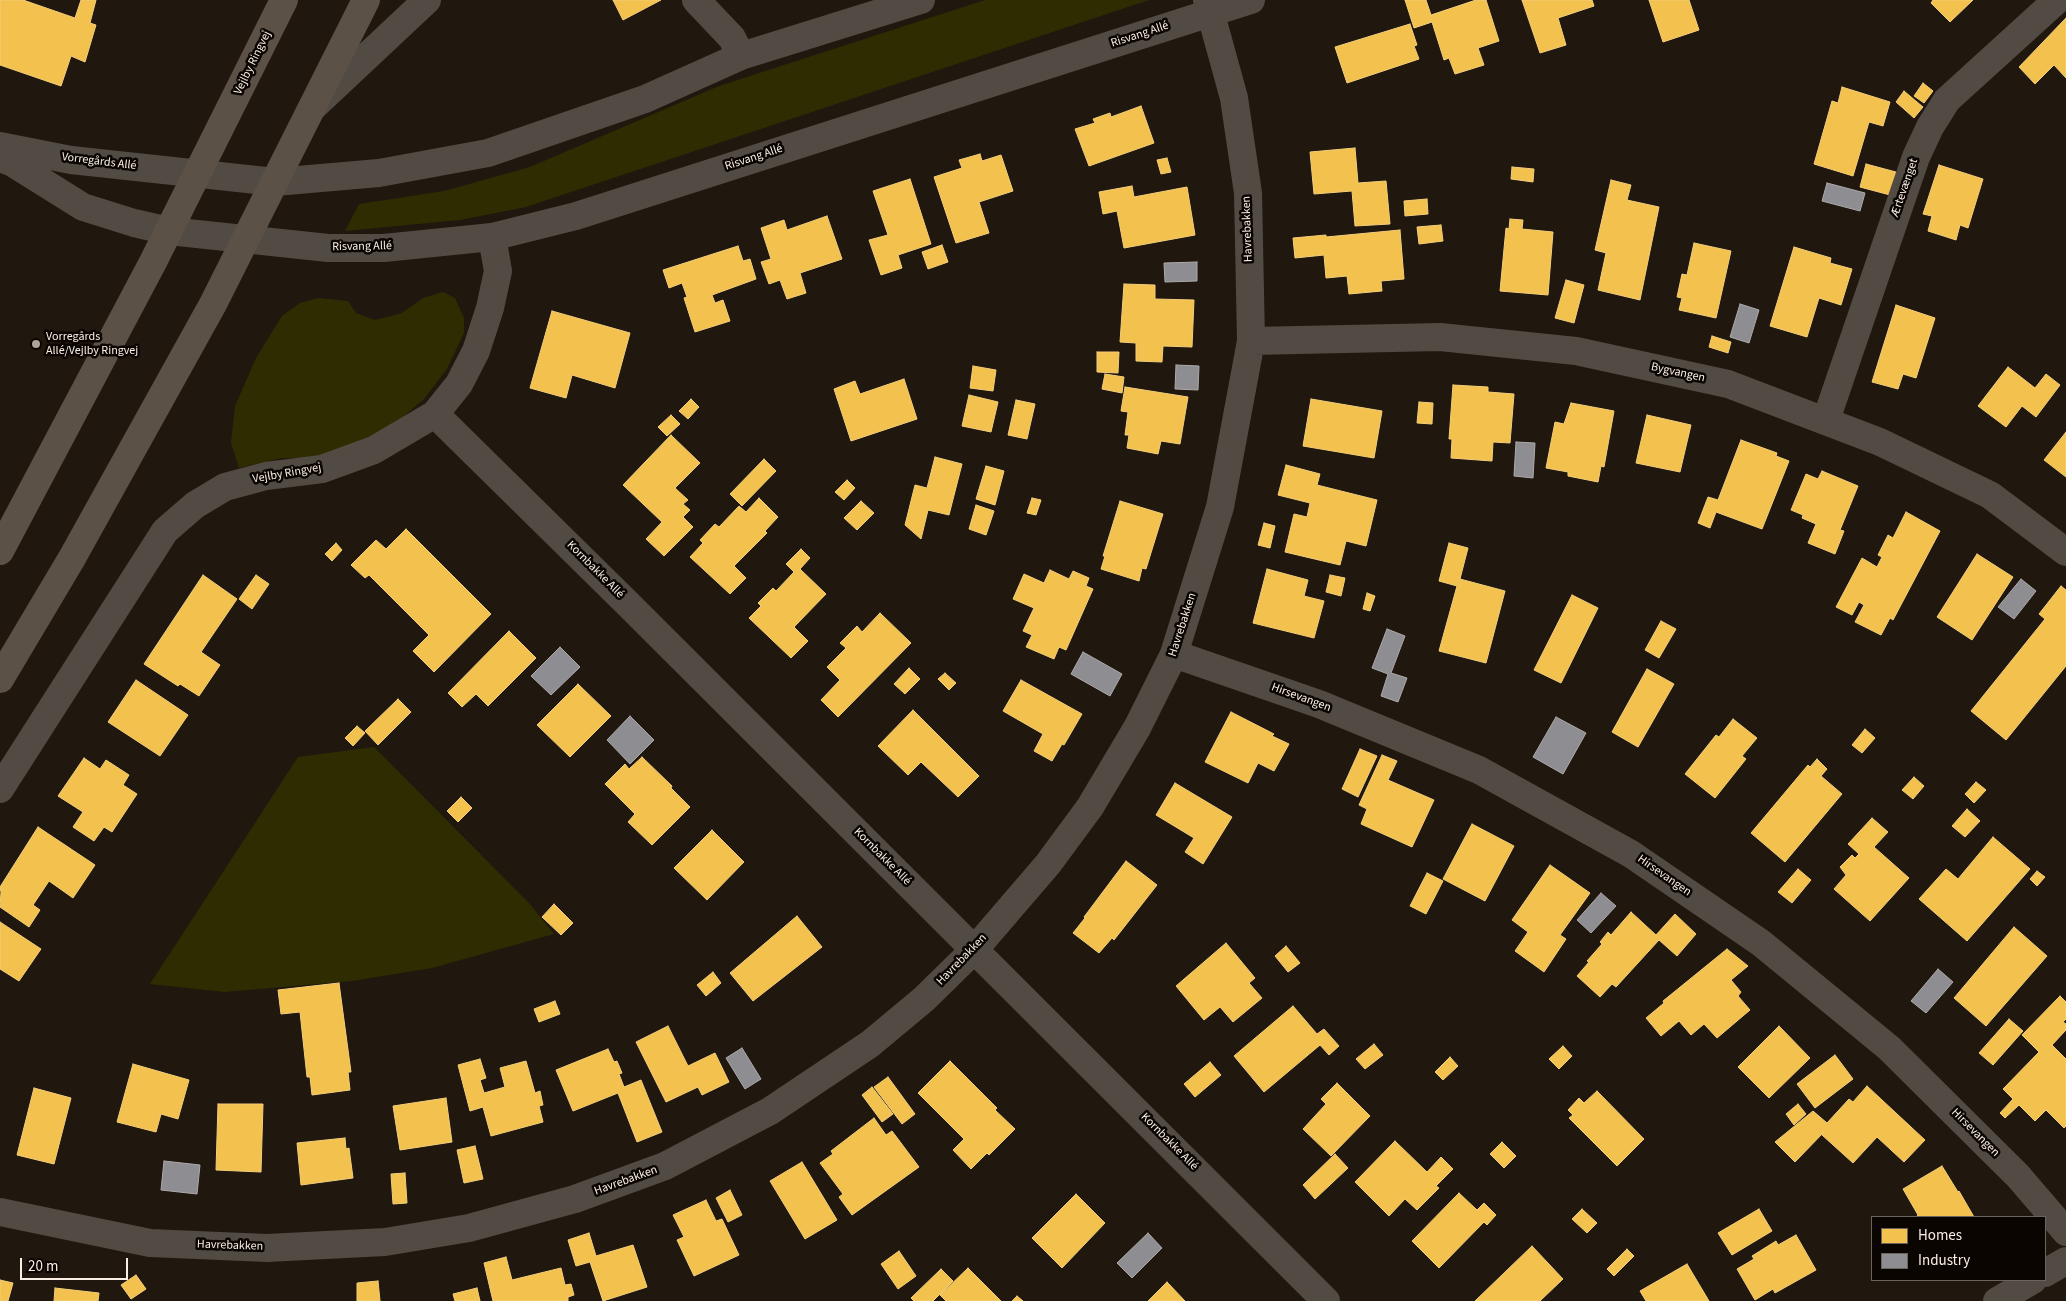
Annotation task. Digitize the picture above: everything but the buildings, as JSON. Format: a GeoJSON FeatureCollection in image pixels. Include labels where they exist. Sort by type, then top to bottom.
{"type":"FeatureCollection","features":[{"type":"Feature","properties":{"kind":"main road","name":"Vejlby Ringvej"},"geometry":{"type":"LineString","coordinates":[[0,551],[169,231],[284,0]]}},
{"type":"Feature","properties":{"kind":"main road"},"geometry":{"type":"LineString","coordinates":[[0,679],[72,558],[213,304],[366,0]]}},
{"type":"Feature","properties":{"kind":"street"},"geometry":{"type":"LineString","coordinates":[[313,108],[427,0]]}},
{"type":"Feature","properties":{"kind":"street"},"geometry":{"type":"LineString","coordinates":[[696,0],[732,38],[741,56]]}},
{"type":"Feature","properties":{"kind":"street"},"geometry":{"type":"LineString","coordinates":[[275,182],[379,173],[488,153],[645,99],[741,56],[921,0]]}},
{"type":"Feature","properties":{"kind":"street","name":"Risvang Allé"},"geometry":{"type":"LineString","coordinates":[[169,231],[328,248],[384,248],[492,237],[576,216],[1209,6],[1251,0]]}},
{"type":"Feature","properties":{"kind":"street","name":"Ærtevænget"},"geometry":{"type":"LineString","coordinates":[[1826,420],[1916,157],[1930,127],[1947,100],[2056,0]]}},
{"type":"Feature","properties":{"kind":"street","name":"Havrebakken"},"geometry":{"type":"LineString","coordinates":[[0,1212],[150,1243],[267,1248],[386,1242],[469,1228],[575,1200],[665,1166],[770,1111],[870,1044],[924,1000],[975,949],[1048,864],[1090,806],[1137,728],[1174,654],[1220,507],[1251,341],[1248,193],[1234,98],[1209,6]]}},
{"type":"Feature","properties":{"kind":"street","name":"Vorregårds Allé"},"geometry":{"type":"LineString","coordinates":[[0,146],[71,160],[275,182]]}},
{"type":"Feature","properties":{"kind":"street"},"geometry":{"type":"LineString","coordinates":[[0,158],[83,207],[134,224],[169,231]]}},
{"type":"Feature","properties":{"kind":"street","name":"Vejlby Ringvej"},"geometry":{"type":"LineString","coordinates":[[0,789],[165,531],[195,505],[225,487],[266,476],[322,469],[374,450],[436,414],[459,384],[476,351],[498,270],[492,237]]}},
{"type":"Feature","properties":{"kind":"street","name":"Bygvangen"},"geometry":{"type":"LineString","coordinates":[[1251,341],[1440,337],[1576,352],[1728,384],[1880,442],[1990,495],[2066,552]]}},
{"type":"Feature","properties":{"kind":"street","name":"Kornbakke Allé"},"geometry":{"type":"LineString","coordinates":[[436,414],[975,949],[1326,1301]]}},
{"type":"Feature","properties":{"kind":"street","name":"Hirsevangen"},"geometry":{"type":"LineString","coordinates":[[1174,654],[1319,704],[1479,770],[1631,854],[1760,943],[1889,1048],[2018,1176],[2066,1232]]}},
{"type":"Feature","properties":{"kind":"street"},"geometry":{"type":"LineString","coordinates":[[2046,1272],[2066,1261]]}},
{"type":"Feature","properties":{"kind":"street"},"geometry":{"type":"LineString","coordinates":[[1997,1301],[2031,1281]]}},
{"type":"Feature","properties":{"kind":"shaded area"},"geometry":{"type":"Polygon","coordinates":[[[985,0],[1149,0],[526,207],[460,220],[345,231],[359,204],[444,191],[530,167],[719,86],[985,0]]]}},
{"type":"Feature","properties":{"kind":"shaded area"},"geometry":{"type":"Polygon","coordinates":[[[443,292],[455,298],[464,318],[464,333],[447,369],[424,399],[403,417],[370,437],[339,451],[310,458],[282,458],[239,468],[231,443],[235,406],[256,358],[282,316],[300,303],[318,298],[348,301],[356,313],[375,320],[402,313],[423,298],[443,292]]]}},
{"type":"Feature","properties":{"kind":"shaded area"},"geometry":{"type":"Polygon","coordinates":[[[374,747],[529,903],[554,934],[432,968],[352,981],[225,992],[150,984],[298,757],[374,747]]]}},
{"type":"Feature","properties":{"kind":"place","name":"Vorregårds Allé/Vejlby Ringvej"},"geometry":{"type":"Point","coordinates":[36,344]}}]}
